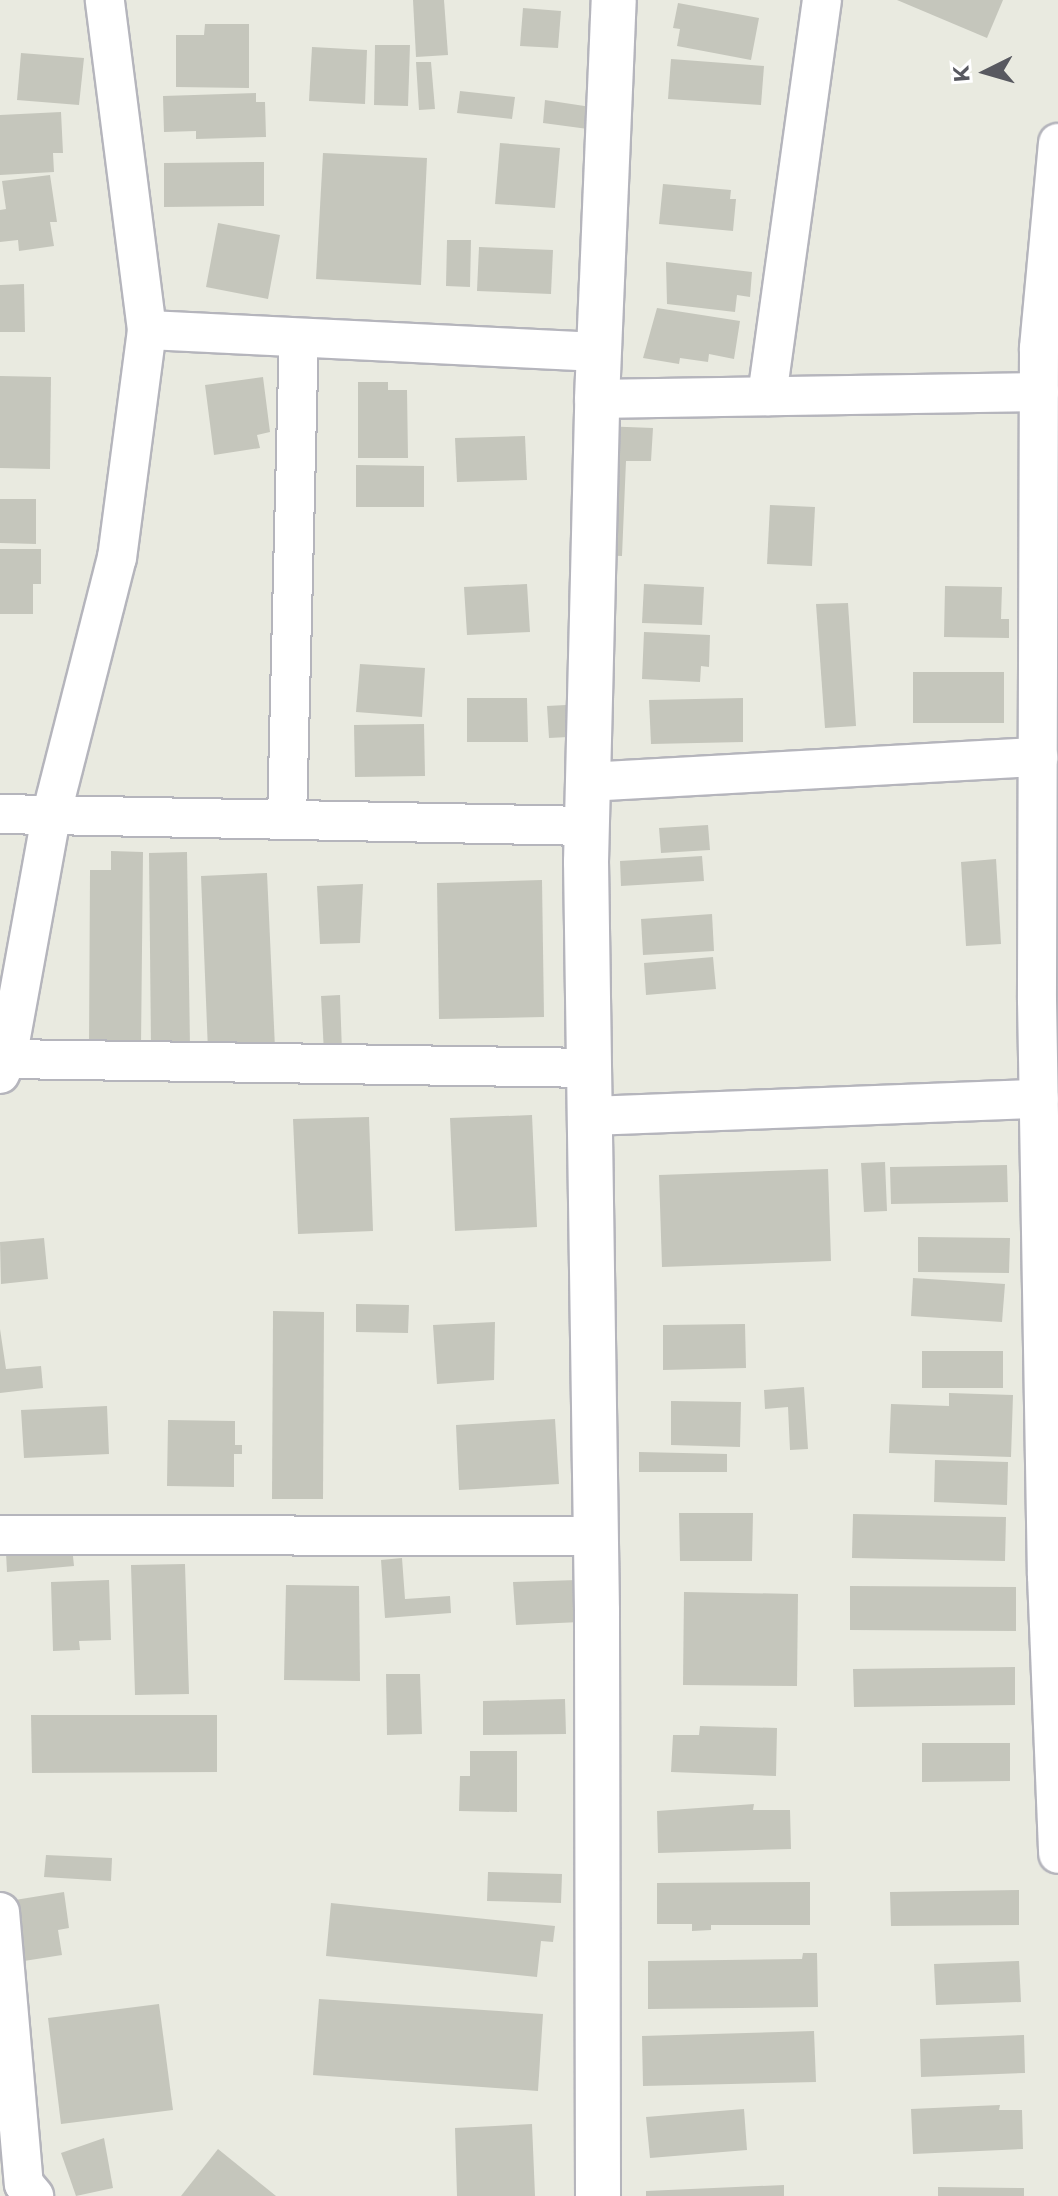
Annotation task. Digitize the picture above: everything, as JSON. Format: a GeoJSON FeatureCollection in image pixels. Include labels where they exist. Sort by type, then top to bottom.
{"type":"FeatureCollection","features":[{"type":"Feature","properties":{"kind":"street"},"geometry":{"type":"LineString","coordinates":[[105,0],[147,330],[117,558],[51,816],[4,1067],[590,1068]]}},
{"type":"Feature","properties":{"kind":"street"},"geometry":{"type":"LineString","coordinates":[[598,2196],[596,1536],[587,826],[597,399],[614,0]]}},
{"type":"Feature","properties":{"kind":"street"},"geometry":{"type":"LineString","coordinates":[[767,396],[822,0]]}},
{"type":"Feature","properties":{"kind":"street"},"geometry":{"type":"LineString","coordinates":[[1058,143],[1039,392],[1038,757],[1039,1099],[1058,1854]]}},
{"type":"Feature","properties":{"kind":"street"},"geometry":{"type":"LineString","coordinates":[[147,330],[599,352]]}},
{"type":"Feature","properties":{"kind":"street"},"geometry":{"type":"LineString","coordinates":[[287,820],[299,338]]}},
{"type":"Feature","properties":{"kind":"street"},"geometry":{"type":"LineString","coordinates":[[597,399],[1039,392]]}},
{"type":"Feature","properties":{"kind":"street"},"geometry":{"type":"LineString","coordinates":[[588,782],[1038,757]]}},
{"type":"Feature","properties":{"kind":"street"},"geometry":{"type":"LineString","coordinates":[[0,814],[587,826]]}},
{"type":"Feature","properties":{"kind":"street"},"geometry":{"type":"LineString","coordinates":[[590,1116],[1039,1099]]}},
{"type":"Feature","properties":{"kind":"street"},"geometry":{"type":"LineString","coordinates":[[0,1535],[596,1536]]}},
{"type":"Feature","properties":{"kind":"street"},"geometry":{"type":"LineString","coordinates":[[0,1912],[24,2184],[34,2196]]}},
{"type":"Feature","properties":{"kind":"building"},"geometry":{"type":"Polygon","coordinates":[[[413,0],[444,0],[448,55],[416,57],[413,0]]]}},
{"type":"Feature","properties":{"kind":"building"},"geometry":{"type":"Polygon","coordinates":[[[897,0],[1003,0],[987,38],[897,0]]]}},
{"type":"Feature","properties":{"kind":"building"},"geometry":{"type":"Polygon","coordinates":[[[678,3],[759,18],[751,60],[677,46],[680,29],[673,28],[678,3]]]}},
{"type":"Feature","properties":{"kind":"building"},"geometry":{"type":"Polygon","coordinates":[[[523,8],[561,11],[558,48],[520,46],[523,8]]]}},
{"type":"Feature","properties":{"kind":"building"},"geometry":{"type":"Polygon","coordinates":[[[205,24],[249,24],[249,88],[176,87],[176,35],[204,35],[205,24]]]}},
{"type":"Feature","properties":{"kind":"building"},"geometry":{"type":"Polygon","coordinates":[[[375,45],[410,45],[408,106],[374,105],[375,45]]]}},
{"type":"Feature","properties":{"kind":"building"},"geometry":{"type":"Polygon","coordinates":[[[312,47],[367,50],[365,104],[309,101],[312,47]]]}},
{"type":"Feature","properties":{"kind":"building"},"geometry":{"type":"Polygon","coordinates":[[[21,53],[84,58],[79,105],[17,100],[21,53]]]}},
{"type":"Feature","properties":{"kind":"building"},"geometry":{"type":"Polygon","coordinates":[[[671,59],[764,66],[761,105],[668,99],[671,59]]]}},
{"type":"Feature","properties":{"kind":"building"},"geometry":{"type":"Polygon","coordinates":[[[416,62],[431,62],[435,109],[419,110],[416,62]]]}},
{"type":"Feature","properties":{"kind":"building"},"geometry":{"type":"Polygon","coordinates":[[[460,91],[515,97],[512,119],[457,113],[460,91]]]}},
{"type":"Feature","properties":{"kind":"building"},"geometry":{"type":"Polygon","coordinates":[[[256,93],[256,102],[265,102],[266,137],[196,139],[196,131],[164,132],[163,96],[256,93]]]}},
{"type":"Feature","properties":{"kind":"building"},"geometry":{"type":"Polygon","coordinates":[[[545,100],[591,107],[588,129],[543,123],[545,100]]]}},
{"type":"Feature","properties":{"kind":"building"},"geometry":{"type":"Polygon","coordinates":[[[61,112],[63,153],[53,153],[54,172],[0,175],[0,115],[61,112]]]}},
{"type":"Feature","properties":{"kind":"building"},"geometry":{"type":"Polygon","coordinates":[[[500,143],[560,148],[555,208],[495,204],[500,143]]]}},
{"type":"Feature","properties":{"kind":"building"},"geometry":{"type":"Polygon","coordinates":[[[323,153],[427,158],[421,285],[316,279],[323,153]]]}},
{"type":"Feature","properties":{"kind":"building"},"geometry":{"type":"Polygon","coordinates":[[[264,162],[264,206],[164,207],[164,163],[264,162]]]}},
{"type":"Feature","properties":{"kind":"building"},"geometry":{"type":"Polygon","coordinates":[[[50,175],[57,222],[50,222],[54,246],[19,251],[18,240],[0,242],[0,210],[6,209],[2,181],[50,175]]]}},
{"type":"Feature","properties":{"kind":"building"},"geometry":{"type":"Polygon","coordinates":[[[663,184],[731,190],[730,199],[736,199],[733,231],[659,224],[663,184]]]}},
{"type":"Feature","properties":{"kind":"building"},"geometry":{"type":"Polygon","coordinates":[[[218,223],[280,235],[268,299],[206,287],[218,223]]]}},
{"type":"Feature","properties":{"kind":"building"},"geometry":{"type":"Polygon","coordinates":[[[447,240],[471,240],[470,287],[446,286],[447,240]]]}},
{"type":"Feature","properties":{"kind":"building"},"geometry":{"type":"Polygon","coordinates":[[[479,247],[553,250],[551,294],[477,291],[479,247]]]}},
{"type":"Feature","properties":{"kind":"building"},"geometry":{"type":"Polygon","coordinates":[[[666,262],[752,272],[750,297],[737,295],[735,312],[667,304],[666,262]]]}},
{"type":"Feature","properties":{"kind":"building"},"geometry":{"type":"Polygon","coordinates":[[[24,284],[25,332],[0,332],[0,285],[24,284]]]}},
{"type":"Feature","properties":{"kind":"building"},"geometry":{"type":"Polygon","coordinates":[[[657,308],[740,321],[734,359],[709,354],[708,362],[680,358],[679,364],[643,358],[657,308]]]}},
{"type":"Feature","properties":{"kind":"building"},"geometry":{"type":"Polygon","coordinates":[[[0,376],[51,377],[50,469],[0,468],[0,376]]]}},
{"type":"Feature","properties":{"kind":"building"},"geometry":{"type":"Polygon","coordinates":[[[263,377],[270,432],[257,435],[260,448],[214,455],[205,385],[263,377]]]}},
{"type":"Feature","properties":{"kind":"building"},"geometry":{"type":"Polygon","coordinates":[[[358,382],[388,382],[388,390],[407,390],[408,458],[358,458],[358,382]]]}},
{"type":"Feature","properties":{"kind":"building"},"geometry":{"type":"Polygon","coordinates":[[[601,426],[653,428],[651,461],[626,461],[622,556],[595,555],[601,426]]]}},
{"type":"Feature","properties":{"kind":"building"},"geometry":{"type":"Polygon","coordinates":[[[525,436],[527,480],[457,482],[455,438],[525,436]]]}},
{"type":"Feature","properties":{"kind":"building"},"geometry":{"type":"Polygon","coordinates":[[[356,465],[424,466],[424,507],[356,507],[356,465]]]}},
{"type":"Feature","properties":{"kind":"building"},"geometry":{"type":"Polygon","coordinates":[[[0,499],[36,499],[36,544],[0,543],[0,499]]]}},
{"type":"Feature","properties":{"kind":"building"},"geometry":{"type":"Polygon","coordinates":[[[770,505],[815,507],[812,566],[767,564],[770,505]]]}},
{"type":"Feature","properties":{"kind":"building"},"geometry":{"type":"Polygon","coordinates":[[[0,549],[41,549],[41,584],[33,584],[33,614],[0,614],[0,549]]]}},
{"type":"Feature","properties":{"kind":"building"},"geometry":{"type":"Polygon","coordinates":[[[527,584],[530,632],[467,635],[464,587],[527,584]]]}},
{"type":"Feature","properties":{"kind":"building"},"geometry":{"type":"Polygon","coordinates":[[[644,584],[704,587],[702,625],[642,623],[644,584]]]}},
{"type":"Feature","properties":{"kind":"building"},"geometry":{"type":"Polygon","coordinates":[[[945,586],[1002,587],[1001,619],[1009,619],[1009,638],[944,637],[945,586]]]}},
{"type":"Feature","properties":{"kind":"building"},"geometry":{"type":"Polygon","coordinates":[[[848,603],[856,726],[825,728],[816,604],[848,603]]]}},
{"type":"Feature","properties":{"kind":"building"},"geometry":{"type":"Polygon","coordinates":[[[644,632],[710,635],[709,667],[701,666],[700,682],[642,679],[644,632]]]}},
{"type":"Feature","properties":{"kind":"building"},"geometry":{"type":"Polygon","coordinates":[[[360,664],[425,668],[422,717],[356,712],[360,664]]]}},
{"type":"Feature","properties":{"kind":"building"},"geometry":{"type":"Polygon","coordinates":[[[913,672],[1004,672],[1004,723],[913,723],[913,672]]]}},
{"type":"Feature","properties":{"kind":"building"},"geometry":{"type":"Polygon","coordinates":[[[467,698],[527,698],[528,742],[467,742],[467,698]]]}},
{"type":"Feature","properties":{"kind":"building"},"geometry":{"type":"Polygon","coordinates":[[[743,698],[743,742],[651,744],[649,700],[743,698]]]}},
{"type":"Feature","properties":{"kind":"building"},"geometry":{"type":"Polygon","coordinates":[[[566,705],[568,737],[549,738],[547,706],[566,705]]]}},
{"type":"Feature","properties":{"kind":"building"},"geometry":{"type":"Polygon","coordinates":[[[424,724],[425,776],[355,777],[354,725],[424,724]]]}},
{"type":"Feature","properties":{"kind":"building"},"geometry":{"type":"Polygon","coordinates":[[[708,825],[710,850],[661,853],[659,828],[708,825]]]}},
{"type":"Feature","properties":{"kind":"building"},"geometry":{"type":"Polygon","coordinates":[[[111,851],[143,852],[141,1047],[89,1047],[90,870],[111,870],[111,851]]]}},
{"type":"Feature","properties":{"kind":"building"},"geometry":{"type":"Polygon","coordinates":[[[187,852],[190,1046],[151,1047],[149,853],[187,852]]]}},
{"type":"Feature","properties":{"kind":"building"},"geometry":{"type":"Polygon","coordinates":[[[702,856],[704,881],[621,886],[620,861],[702,856]]]}},
{"type":"Feature","properties":{"kind":"building"},"geometry":{"type":"Polygon","coordinates":[[[996,859],[1001,944],[966,946],[961,862],[996,859]]]}},
{"type":"Feature","properties":{"kind":"building"},"geometry":{"type":"Polygon","coordinates":[[[267,873],[275,1048],[208,1051],[201,876],[267,873]]]}},
{"type":"Feature","properties":{"kind":"building"},"geometry":{"type":"Polygon","coordinates":[[[542,880],[544,1017],[439,1019],[437,883],[542,880]]]}},
{"type":"Feature","properties":{"kind":"building"},"geometry":{"type":"Polygon","coordinates":[[[363,884],[360,943],[320,944],[317,886],[363,884]]]}},
{"type":"Feature","properties":{"kind":"building"},"geometry":{"type":"Polygon","coordinates":[[[712,914],[714,951],[643,955],[641,919],[712,914]]]}},
{"type":"Feature","properties":{"kind":"building"},"geometry":{"type":"Polygon","coordinates":[[[713,957],[716,989],[646,995],[644,963],[713,957]]]}},
{"type":"Feature","properties":{"kind":"building"},"geometry":{"type":"Polygon","coordinates":[[[340,995],[342,1052],[324,1053],[321,996],[340,995]]]}},
{"type":"Feature","properties":{"kind":"building"},"geometry":{"type":"Polygon","coordinates":[[[532,1115],[537,1227],[455,1231],[450,1118],[532,1115]]]}},
{"type":"Feature","properties":{"kind":"building"},"geometry":{"type":"Polygon","coordinates":[[[369,1117],[373,1231],[298,1234],[293,1119],[369,1117]]]}},
{"type":"Feature","properties":{"kind":"building"},"geometry":{"type":"Polygon","coordinates":[[[885,1162],[887,1211],[864,1212],[861,1163],[885,1162]]]}},
{"type":"Feature","properties":{"kind":"building"},"geometry":{"type":"Polygon","coordinates":[[[1007,1165],[1008,1202],[891,1204],[890,1167],[1007,1165]]]}},
{"type":"Feature","properties":{"kind":"building"},"geometry":{"type":"Polygon","coordinates":[[[828,1169],[831,1261],[662,1267],[659,1175],[828,1169]]]}},
{"type":"Feature","properties":{"kind":"building"},"geometry":{"type":"Polygon","coordinates":[[[918,1237],[1010,1238],[1009,1273],[918,1272],[918,1237]]]}},
{"type":"Feature","properties":{"kind":"building"},"geometry":{"type":"Polygon","coordinates":[[[44,1238],[48,1279],[1,1284],[0,1242],[44,1238]]]}},
{"type":"Feature","properties":{"kind":"building"},"geometry":{"type":"Polygon","coordinates":[[[913,1278],[1005,1284],[1002,1322],[911,1316],[913,1278]]]}},
{"type":"Feature","properties":{"kind":"building"},"geometry":{"type":"Polygon","coordinates":[[[356,1304],[409,1305],[408,1333],[356,1332],[356,1304]]]}},
{"type":"Feature","properties":{"kind":"building"},"geometry":{"type":"Polygon","coordinates":[[[273,1311],[324,1312],[323,1499],[272,1499],[273,1311]]]}},
{"type":"Feature","properties":{"kind":"building"},"geometry":{"type":"Polygon","coordinates":[[[495,1322],[494,1380],[437,1384],[433,1325],[495,1322]]]}},
{"type":"Feature","properties":{"kind":"building"},"geometry":{"type":"Polygon","coordinates":[[[745,1324],[746,1368],[663,1370],[663,1325],[745,1324]]]}},
{"type":"Feature","properties":{"kind":"building"},"geometry":{"type":"Polygon","coordinates":[[[0,1329],[6,1369],[41,1366],[43,1388],[0,1393],[0,1329]]]}},
{"type":"Feature","properties":{"kind":"building"},"geometry":{"type":"Polygon","coordinates":[[[922,1351],[1003,1351],[1003,1388],[922,1388],[922,1351]]]}},
{"type":"Feature","properties":{"kind":"building"},"geometry":{"type":"Polygon","coordinates":[[[804,1387],[808,1449],[790,1450],[788,1407],[765,1409],[764,1390],[804,1387]]]}},
{"type":"Feature","properties":{"kind":"building"},"geometry":{"type":"Polygon","coordinates":[[[949,1393],[1013,1395],[1011,1457],[889,1453],[891,1404],[949,1406],[949,1393]]]}},
{"type":"Feature","properties":{"kind":"building"},"geometry":{"type":"Polygon","coordinates":[[[671,1401],[741,1402],[740,1447],[671,1445],[671,1401]]]}},
{"type":"Feature","properties":{"kind":"building"},"geometry":{"type":"Polygon","coordinates":[[[107,1406],[109,1454],[24,1458],[21,1410],[107,1406]]]}},
{"type":"Feature","properties":{"kind":"building"},"geometry":{"type":"Polygon","coordinates":[[[555,1419],[559,1484],[459,1490],[456,1425],[555,1419]]]}},
{"type":"Feature","properties":{"kind":"building"},"geometry":{"type":"Polygon","coordinates":[[[168,1420],[235,1421],[235,1445],[242,1445],[242,1454],[234,1454],[234,1487],[167,1486],[168,1420]]]}},
{"type":"Feature","properties":{"kind":"building"},"geometry":{"type":"Polygon","coordinates":[[[639,1452],[727,1454],[727,1472],[639,1472],[639,1452]]]}},
{"type":"Feature","properties":{"kind":"building"},"geometry":{"type":"Polygon","coordinates":[[[935,1460],[1008,1462],[1007,1505],[934,1502],[935,1460]]]}},
{"type":"Feature","properties":{"kind":"building"},"geometry":{"type":"Polygon","coordinates":[[[679,1513],[753,1513],[752,1561],[680,1561],[679,1513]]]}},
{"type":"Feature","properties":{"kind":"building"},"geometry":{"type":"Polygon","coordinates":[[[853,1514],[1006,1517],[1005,1561],[852,1558],[853,1514]]]}},
{"type":"Feature","properties":{"kind":"building"},"geometry":{"type":"Polygon","coordinates":[[[72,1547],[74,1566],[7,1572],[6,1553],[72,1547]]]}},
{"type":"Feature","properties":{"kind":"building"},"geometry":{"type":"Polygon","coordinates":[[[402,1558],[405,1599],[450,1596],[451,1613],[385,1618],[381,1560],[402,1558]]]}},
{"type":"Feature","properties":{"kind":"building"},"geometry":{"type":"Polygon","coordinates":[[[185,1564],[189,1694],[135,1695],[131,1565],[185,1564]]]}},
{"type":"Feature","properties":{"kind":"building"},"geometry":{"type":"Polygon","coordinates":[[[109,1580],[111,1640],[79,1641],[80,1650],[53,1651],[51,1582],[109,1580]]]}},
{"type":"Feature","properties":{"kind":"building"},"geometry":{"type":"Polygon","coordinates":[[[578,1580],[580,1622],[516,1625],[513,1582],[578,1580]]]}},
{"type":"Feature","properties":{"kind":"building"},"geometry":{"type":"Polygon","coordinates":[[[286,1585],[359,1586],[360,1681],[284,1680],[286,1585]]]}},
{"type":"Feature","properties":{"kind":"building"},"geometry":{"type":"Polygon","coordinates":[[[850,1586],[1016,1587],[1016,1631],[850,1630],[850,1586]]]}},
{"type":"Feature","properties":{"kind":"building"},"geometry":{"type":"Polygon","coordinates":[[[684,1592],[798,1594],[797,1686],[683,1685],[684,1592]]]}},
{"type":"Feature","properties":{"kind":"building"},"geometry":{"type":"Polygon","coordinates":[[[1015,1667],[1015,1705],[854,1707],[853,1669],[1015,1667]]]}},
{"type":"Feature","properties":{"kind":"building"},"geometry":{"type":"Polygon","coordinates":[[[386,1674],[420,1674],[422,1734],[387,1735],[386,1674]]]}},
{"type":"Feature","properties":{"kind":"building"},"geometry":{"type":"Polygon","coordinates":[[[565,1699],[566,1734],[483,1735],[483,1701],[565,1699]]]}},
{"type":"Feature","properties":{"kind":"building"},"geometry":{"type":"Polygon","coordinates":[[[31,1715],[217,1715],[217,1772],[32,1773],[31,1715]]]}},
{"type":"Feature","properties":{"kind":"building"},"geometry":{"type":"Polygon","coordinates":[[[700,1726],[777,1728],[776,1776],[671,1772],[673,1735],[699,1735],[700,1726]]]}},
{"type":"Feature","properties":{"kind":"building"},"geometry":{"type":"Polygon","coordinates":[[[922,1743],[1010,1743],[1010,1781],[922,1782],[922,1743]]]}},
{"type":"Feature","properties":{"kind":"building"},"geometry":{"type":"Polygon","coordinates":[[[470,1751],[517,1751],[517,1812],[459,1811],[460,1776],[470,1776],[470,1751]]]}},
{"type":"Feature","properties":{"kind":"building"},"geometry":{"type":"Polygon","coordinates":[[[754,1804],[753,1810],[790,1810],[791,1849],[658,1853],[657,1811],[754,1804]]]}},
{"type":"Feature","properties":{"kind":"building"},"geometry":{"type":"Polygon","coordinates":[[[46,1855],[112,1858],[111,1881],[44,1877],[46,1855]]]}},
{"type":"Feature","properties":{"kind":"building"},"geometry":{"type":"Polygon","coordinates":[[[488,1872],[562,1874],[561,1903],[487,1901],[488,1872]]]}},
{"type":"Feature","properties":{"kind":"building"},"geometry":{"type":"Polygon","coordinates":[[[810,1882],[810,1925],[711,1925],[711,1930],[692,1931],[692,1924],[657,1924],[657,1883],[810,1882]]]}},
{"type":"Feature","properties":{"kind":"building"},"geometry":{"type":"Polygon","coordinates":[[[1019,1890],[1019,1925],[891,1926],[890,1892],[1019,1890]]]}},
{"type":"Feature","properties":{"kind":"building"},"geometry":{"type":"Polygon","coordinates":[[[64,1892],[69,1928],[58,1930],[62,1955],[24,1961],[15,1900],[64,1892]]]}},
{"type":"Feature","properties":{"kind":"building"},"geometry":{"type":"Polygon","coordinates":[[[331,1903],[555,1926],[553,1942],[541,1941],[537,1977],[326,1956],[331,1903]]]}},
{"type":"Feature","properties":{"kind":"building"},"geometry":{"type":"Polygon","coordinates":[[[803,1953],[817,1953],[818,2007],[648,2009],[648,1961],[802,1959],[803,1953]]]}},
{"type":"Feature","properties":{"kind":"building"},"geometry":{"type":"Polygon","coordinates":[[[1019,1961],[1021,2002],[936,2005],[934,1964],[1019,1961]]]}},
{"type":"Feature","properties":{"kind":"building"},"geometry":{"type":"Polygon","coordinates":[[[319,1999],[543,2014],[538,2091],[313,2075],[319,1999]]]}},
{"type":"Feature","properties":{"kind":"building"},"geometry":{"type":"Polygon","coordinates":[[[159,2004],[173,2110],[61,2124],[48,2018],[159,2004]]]}},
{"type":"Feature","properties":{"kind":"building"},"geometry":{"type":"Polygon","coordinates":[[[814,2031],[816,2082],[643,2086],[642,2036],[814,2031]]]}},
{"type":"Feature","properties":{"kind":"building"},"geometry":{"type":"Polygon","coordinates":[[[1024,2035],[1025,2073],[921,2077],[920,2039],[1024,2035]]]}},
{"type":"Feature","properties":{"kind":"building"},"geometry":{"type":"Polygon","coordinates":[[[1000,2105],[999,2110],[1022,2110],[1023,2149],[913,2154],[911,2109],[1000,2105]]]}},
{"type":"Feature","properties":{"kind":"building"},"geometry":{"type":"Polygon","coordinates":[[[744,2109],[747,2150],[650,2158],[646,2117],[744,2109]]]}},
{"type":"Feature","properties":{"kind":"building"},"geometry":{"type":"Polygon","coordinates":[[[532,2124],[535,2196],[457,2196],[455,2128],[532,2124]]]}},
{"type":"Feature","properties":{"kind":"building"},"geometry":{"type":"Polygon","coordinates":[[[104,2138],[113,2188],[76,2196],[61,2153],[104,2138]]]}},
{"type":"Feature","properties":{"kind":"building"},"geometry":{"type":"Polygon","coordinates":[[[218,2149],[276,2196],[181,2196],[218,2149]]]}},
{"type":"Feature","properties":{"kind":"building"},"geometry":{"type":"Polygon","coordinates":[[[784,2185],[784,2196],[646,2196],[646,2191],[784,2185]]]}},
{"type":"Feature","properties":{"kind":"building"},"geometry":{"type":"Polygon","coordinates":[[[938,2187],[1024,2188],[1024,2196],[938,2196],[938,2187]]]}}]}
